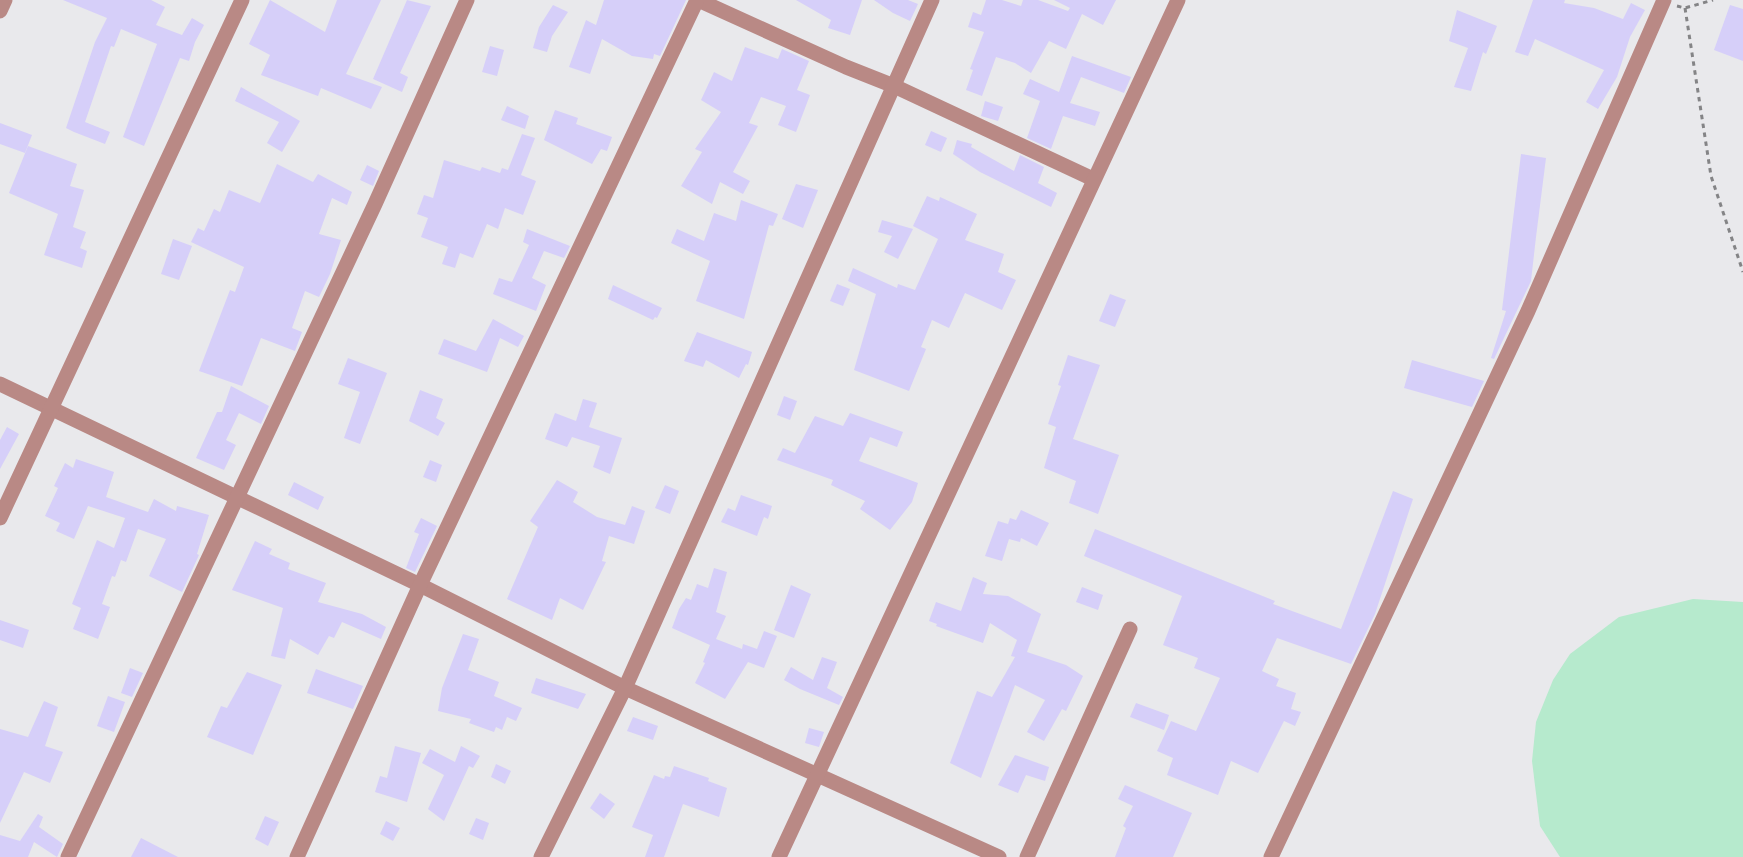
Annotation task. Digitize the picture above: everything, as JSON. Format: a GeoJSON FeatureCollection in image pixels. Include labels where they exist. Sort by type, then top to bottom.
{"type":"FeatureCollection","features":[{"type":"Feature","properties":{"kind":"street"},"geometry":{"type":"LineString","coordinates":[[0,11],[5,0]]}},
{"type":"Feature","properties":{"kind":"street"},"geometry":{"type":"LineString","coordinates":[[0,518],[242,0]]}},
{"type":"Feature","properties":{"kind":"street"},"geometry":{"type":"LineString","coordinates":[[68,857],[238,497],[467,0]]}},
{"type":"Feature","properties":{"kind":"street"},"geometry":{"type":"LineString","coordinates":[[297,857],[420,585],[698,0],[846,67],[894,86],[1093,179]]}},
{"type":"Feature","properties":{"kind":"street"},"geometry":{"type":"LineString","coordinates":[[541,857],[625,687],[932,0]]}},
{"type":"Feature","properties":{"kind":"street"},"geometry":{"type":"LineString","coordinates":[[778,857],[1178,0]]}},
{"type":"Feature","properties":{"kind":"street"},"geometry":{"type":"LineString","coordinates":[[1271,857],[1523,322],[1664,0]]}},
{"type":"Feature","properties":{"kind":"street"},"geometry":{"type":"LineString","coordinates":[[0,384],[420,585],[625,687],[999,857]]}},
{"type":"Feature","properties":{"kind":"street"},"geometry":{"type":"LineString","coordinates":[[1027,857],[1130,629]]}},
{"type":"Feature","properties":{"kind":"path"},"geometry":{"type":"LineString","coordinates":[[1713,0],[1684,8],[1711,176],[1743,272]]}},
{"type":"Feature","properties":{"kind":"green space"},"geometry":{"type":"Polygon","coordinates":[[[1693,599],[1743,602],[1743,857],[1560,857],[1540,826],[1532,761],[1536,722],[1553,680],[1570,654],[1619,617],[1693,599]]]}},
{"type":"Feature","properties":{"kind":"building"},"geometry":{"type":"Polygon","coordinates":[[[63,0],[151,0],[165,7],[156,25],[182,35],[192,18],[204,25],[189,61],[180,58],[144,146],[123,137],[157,44],[121,29],[114,47],[111,46],[85,122],[110,132],[105,144],[74,132],[66,128],[95,42],[107,18],[63,0]]]}},
{"type":"Feature","properties":{"kind":"building"},"geometry":{"type":"Polygon","coordinates":[[[270,0],[325,32],[337,0],[381,0],[346,74],[382,87],[371,109],[321,88],[318,96],[261,75],[270,55],[249,44],[270,0]]]}},
{"type":"Feature","properties":{"kind":"building"},"geometry":{"type":"Polygon","coordinates":[[[407,0],[431,6],[400,73],[408,77],[402,92],[373,79],[407,0]]]}},
{"type":"Feature","properties":{"kind":"building"},"geometry":{"type":"Polygon","coordinates":[[[604,0],[686,0],[660,56],[654,54],[653,59],[632,56],[602,39],[590,74],[569,67],[586,20],[596,25],[604,0]]]}},
{"type":"Feature","properties":{"kind":"building"},"geometry":{"type":"Polygon","coordinates":[[[796,0],[862,0],[850,35],[828,28],[831,20],[796,0]]]}},
{"type":"Feature","properties":{"kind":"building"},"geometry":{"type":"Polygon","coordinates":[[[874,0],[908,0],[918,4],[910,21],[874,0]]]}},
{"type":"Feature","properties":{"kind":"building"},"geometry":{"type":"Polygon","coordinates":[[[986,0],[1002,0],[1021,6],[1023,0],[1038,0],[1068,11],[1070,8],[1054,0],[1116,0],[1103,25],[1082,14],[1066,49],[1049,41],[1031,73],[1015,63],[996,57],[982,96],[966,90],[973,70],[970,69],[984,32],[968,27],[973,12],[981,15],[986,0]]]}},
{"type":"Feature","properties":{"kind":"building"},"geometry":{"type":"Polygon","coordinates":[[[1533,0],[1565,0],[1564,3],[1594,8],[1623,19],[1631,3],[1645,10],[1630,37],[1617,77],[1598,109],[1586,102],[1604,70],[1535,39],[1528,56],[1515,52],[1533,0]]]}},
{"type":"Feature","properties":{"kind":"building"},"geometry":{"type":"Polygon","coordinates":[[[553,5],[568,12],[552,36],[547,52],[533,48],[539,27],[553,5]]]}},
{"type":"Feature","properties":{"kind":"building"},"geometry":{"type":"Polygon","coordinates":[[[1730,5],[1743,9],[1743,61],[1714,50],[1730,5]]]}},
{"type":"Feature","properties":{"kind":"building"},"geometry":{"type":"Polygon","coordinates":[[[1457,10],[1497,26],[1486,54],[1483,52],[1471,91],[1454,87],[1468,48],[1449,41],[1457,10]]]}},
{"type":"Feature","properties":{"kind":"building"},"geometry":{"type":"Polygon","coordinates":[[[490,46],[504,50],[497,76],[482,72],[490,46]]]}},
{"type":"Feature","properties":{"kind":"building"},"geometry":{"type":"Polygon","coordinates":[[[745,47],[778,59],[782,49],[809,61],[797,90],[810,95],[796,132],[778,125],[786,106],[761,97],[749,123],[758,126],[733,172],[750,181],[743,194],[720,182],[712,204],[681,186],[702,152],[695,149],[721,112],[701,100],[714,72],[732,81],[745,47]]]}},
{"type":"Feature","properties":{"kind":"building"},"geometry":{"type":"Polygon","coordinates":[[[1072,56],[1131,77],[1124,93],[1081,77],[1070,103],[1100,112],[1095,126],[1063,116],[1051,149],[1027,138],[1040,101],[1023,94],[1030,79],[1059,92],[1072,56]]]}},
{"type":"Feature","properties":{"kind":"building"},"geometry":{"type":"Polygon","coordinates":[[[241,87],[300,121],[282,152],[267,143],[279,122],[235,101],[241,87]]]}},
{"type":"Feature","properties":{"kind":"building"},"geometry":{"type":"Polygon","coordinates":[[[985,101],[1003,107],[998,121],[981,116],[985,101]]]}},
{"type":"Feature","properties":{"kind":"building"},"geometry":{"type":"Polygon","coordinates":[[[507,106],[529,116],[525,129],[501,120],[507,106]]]}},
{"type":"Feature","properties":{"kind":"building"},"geometry":{"type":"Polygon","coordinates":[[[555,110],[578,118],[576,124],[612,137],[607,151],[601,149],[592,164],[544,140],[555,110]]]}},
{"type":"Feature","properties":{"kind":"building"},"geometry":{"type":"Polygon","coordinates":[[[0,123],[32,135],[25,153],[0,144],[0,123]]]}},
{"type":"Feature","properties":{"kind":"building"},"geometry":{"type":"Polygon","coordinates":[[[931,131],[947,138],[941,152],[925,145],[931,131]]]}},
{"type":"Feature","properties":{"kind":"building"},"geometry":{"type":"Polygon","coordinates":[[[522,134],[535,138],[521,175],[536,181],[523,215],[505,208],[498,229],[487,224],[473,258],[460,253],[455,268],[442,264],[448,247],[421,237],[428,218],[417,214],[424,195],[433,198],[444,160],[480,171],[482,167],[500,173],[502,168],[508,170],[522,134]]]}},
{"type":"Feature","properties":{"kind":"building"},"geometry":{"type":"Polygon","coordinates":[[[957,140],[972,144],[971,147],[1014,171],[1020,155],[1044,167],[1038,183],[1057,193],[1051,207],[980,172],[953,154],[957,140]]]}},
{"type":"Feature","properties":{"kind":"building"},"geometry":{"type":"Polygon","coordinates":[[[28,146],[77,164],[70,186],[84,190],[73,227],[86,232],[80,248],[87,251],[82,268],[44,255],[58,214],[9,193],[28,146]]]}},
{"type":"Feature","properties":{"kind":"building"},"geometry":{"type":"Polygon","coordinates":[[[1521,154],[1546,158],[1531,281],[1494,359],[1491,358],[1506,311],[1502,310],[1521,154]]]}},
{"type":"Feature","properties":{"kind":"building"},"geometry":{"type":"Polygon","coordinates":[[[277,164],[313,182],[318,174],[352,192],[347,205],[332,198],[319,234],[341,240],[330,274],[319,297],[305,291],[292,328],[302,332],[295,351],[261,338],[242,386],[199,371],[230,290],[235,292],[244,267],[191,242],[198,228],[204,231],[214,209],[220,212],[229,190],[260,203],[277,164]]]}},
{"type":"Feature","properties":{"kind":"building"},"geometry":{"type":"Polygon","coordinates":[[[367,165],[379,171],[373,186],[360,180],[367,165]]]}},
{"type":"Feature","properties":{"kind":"building"},"geometry":{"type":"Polygon","coordinates":[[[796,184],[818,190],[803,228],[782,219],[796,184]]]}},
{"type":"Feature","properties":{"kind":"building"},"geometry":{"type":"Polygon","coordinates":[[[927,196],[939,201],[940,197],[977,214],[965,240],[1004,254],[998,272],[1016,280],[1002,310],[965,293],[949,328],[932,320],[921,347],[926,349],[909,391],[854,370],[876,294],[848,281],[853,268],[897,288],[898,284],[915,290],[938,239],[913,226],[927,196]]]}},
{"type":"Feature","properties":{"kind":"building"},"geometry":{"type":"Polygon","coordinates":[[[741,200],[778,214],[773,226],[769,225],[744,319],[696,301],[710,261],[671,243],[677,229],[704,241],[714,213],[736,221],[741,200]]]}},
{"type":"Feature","properties":{"kind":"building"},"geometry":{"type":"Polygon","coordinates":[[[882,220],[913,229],[898,259],[884,252],[892,236],[878,232],[882,220]]]}},
{"type":"Feature","properties":{"kind":"building"},"geometry":{"type":"Polygon","coordinates":[[[527,229],[570,246],[564,258],[544,251],[532,278],[546,285],[536,311],[493,294],[499,278],[512,282],[529,245],[523,242],[527,229]]]}},
{"type":"Feature","properties":{"kind":"building"},"geometry":{"type":"Polygon","coordinates":[[[173,239],[192,246],[179,280],[161,274],[173,239]]]}},
{"type":"Feature","properties":{"kind":"building"},"geometry":{"type":"Polygon","coordinates":[[[837,284],[850,289],[843,306],[830,301],[837,284]]]}},
{"type":"Feature","properties":{"kind":"building"},"geometry":{"type":"Polygon","coordinates":[[[613,285],[662,308],[657,318],[653,320],[608,299],[613,285]]]}},
{"type":"Feature","properties":{"kind":"building"},"geometry":{"type":"Polygon","coordinates":[[[1110,294],[1126,300],[1115,327],[1099,321],[1110,294]]]}},
{"type":"Feature","properties":{"kind":"building"},"geometry":{"type":"Polygon","coordinates":[[[493,319],[524,336],[518,347],[500,338],[487,372],[438,354],[444,339],[476,351],[493,319]]]}},
{"type":"Feature","properties":{"kind":"building"},"geometry":{"type":"Polygon","coordinates":[[[697,332],[752,352],[748,365],[746,364],[739,378],[706,360],[703,367],[684,361],[697,332]]]}},
{"type":"Feature","properties":{"kind":"building"},"geometry":{"type":"Polygon","coordinates":[[[1068,355],[1100,365],[1073,439],[1119,455],[1098,514],[1069,503],[1076,481],[1044,468],[1056,427],[1048,424],[1061,386],[1058,385],[1068,355]]]}},
{"type":"Feature","properties":{"kind":"building"},"geometry":{"type":"Polygon","coordinates":[[[348,358],[387,373],[360,444],[344,438],[360,392],[338,384],[348,358]]]}},
{"type":"Feature","properties":{"kind":"building"},"geometry":{"type":"Polygon","coordinates":[[[1412,360],[1484,381],[1472,407],[1404,388],[1412,360]]]}},
{"type":"Feature","properties":{"kind":"building"},"geometry":{"type":"Polygon","coordinates":[[[231,386],[269,406],[261,424],[239,413],[226,440],[236,445],[224,470],[196,458],[217,412],[222,412],[231,386]]]}},
{"type":"Feature","properties":{"kind":"building"},"geometry":{"type":"Polygon","coordinates":[[[420,390],[443,399],[436,418],[445,423],[438,436],[409,421],[420,390]]]}},
{"type":"Feature","properties":{"kind":"building"},"geometry":{"type":"Polygon","coordinates":[[[784,396],[797,401],[790,420],[777,415],[784,396]]]}},
{"type":"Feature","properties":{"kind":"building"},"geometry":{"type":"Polygon","coordinates":[[[583,399],[597,403],[589,427],[622,438],[610,474],[593,467],[600,446],[572,437],[567,447],[545,439],[555,413],[576,421],[583,399]]]}},
{"type":"Feature","properties":{"kind":"building"},"geometry":{"type":"Polygon","coordinates":[[[850,413],[903,432],[897,447],[870,437],[859,461],[918,483],[912,502],[890,530],[860,509],[865,501],[831,485],[833,480],[777,460],[783,448],[795,453],[815,416],[843,426],[850,413]]]}},
{"type":"Feature","properties":{"kind":"building"},"geometry":{"type":"Polygon","coordinates":[[[7,427],[19,434],[0,469],[0,440],[7,427]]]}},
{"type":"Feature","properties":{"kind":"building"},"geometry":{"type":"Polygon","coordinates":[[[76,459],[114,472],[106,497],[148,512],[154,499],[176,511],[177,506],[209,515],[197,554],[199,555],[182,592],[149,576],[166,539],[138,529],[126,562],[121,560],[115,577],[112,576],[102,604],[110,607],[98,639],[73,629],[81,608],[72,604],[97,540],[114,548],[125,518],[88,506],[74,539],[56,531],[60,523],[45,516],[58,488],[54,486],[65,463],[73,468],[76,459]]]}},
{"type":"Feature","properties":{"kind":"building"},"geometry":{"type":"Polygon","coordinates":[[[430,460],[442,465],[436,482],[423,477],[430,460]]]}},
{"type":"Feature","properties":{"kind":"building"},"geometry":{"type":"Polygon","coordinates":[[[557,480],[578,492],[573,502],[597,517],[625,525],[632,506],[645,511],[634,544],[609,536],[602,561],[606,562],[583,610],[560,598],[552,620],[507,599],[538,527],[530,521],[557,480]]]}},
{"type":"Feature","properties":{"kind":"building"},"geometry":{"type":"Polygon","coordinates":[[[294,482],[324,497],[318,510],[288,495],[294,482]]]}},
{"type":"Feature","properties":{"kind":"building"},"geometry":{"type":"Polygon","coordinates":[[[665,485],[679,491],[670,514],[655,508],[665,485]]]}},
{"type":"Feature","properties":{"kind":"building"},"geometry":{"type":"Polygon","coordinates":[[[1393,491],[1413,499],[1375,614],[1351,664],[1277,638],[1262,671],[1279,679],[1276,686],[1296,693],[1291,709],[1301,712],[1295,726],[1284,721],[1258,773],[1231,761],[1218,795],[1167,775],[1173,758],[1157,751],[1171,721],[1196,731],[1220,678],[1194,668],[1198,658],[1163,645],[1182,596],[1084,556],[1095,529],[1275,601],[1273,604],[1341,629],[1393,491]]]}},
{"type":"Feature","properties":{"kind":"building"},"geometry":{"type":"Polygon","coordinates":[[[741,495],[772,506],[768,519],[764,517],[757,536],[721,522],[728,508],[735,511],[741,495]]]}},
{"type":"Feature","properties":{"kind":"building"},"geometry":{"type":"Polygon","coordinates":[[[1021,510],[1049,523],[1037,546],[1021,538],[1020,542],[1009,539],[1002,561],[985,556],[998,521],[1008,524],[1010,518],[1016,520],[1021,510]]]}},
{"type":"Feature","properties":{"kind":"building"},"geometry":{"type":"Polygon","coordinates":[[[421,518],[437,526],[415,572],[406,568],[419,534],[414,532],[421,518]]]}},
{"type":"Feature","properties":{"kind":"building"},"geometry":{"type":"Polygon","coordinates":[[[255,541],[272,549],[269,554],[290,563],[288,569],[326,583],[318,602],[362,614],[386,627],[381,639],[342,622],[334,638],[329,636],[318,655],[290,639],[285,659],[271,656],[283,608],[232,590],[255,541]]]}},
{"type":"Feature","properties":{"kind":"building"},"geometry":{"type":"Polygon","coordinates":[[[714,568],[727,572],[716,612],[726,616],[716,639],[742,649],[743,644],[757,649],[764,631],[777,636],[764,668],[748,662],[725,699],[695,683],[705,663],[703,662],[710,645],[672,628],[679,609],[686,598],[691,600],[697,584],[708,588],[714,568]]]}},
{"type":"Feature","properties":{"kind":"building"},"geometry":{"type":"Polygon","coordinates":[[[973,577],[987,583],[983,594],[1008,596],[1041,614],[1027,652],[1066,665],[1083,676],[1066,711],[1062,709],[1044,741],[1027,732],[1045,700],[1015,685],[981,778],[950,763],[977,691],[992,697],[1015,657],[1011,656],[1017,640],[990,623],[983,643],[936,626],[937,624],[929,621],[936,602],[961,611],[973,577]]]}},
{"type":"Feature","properties":{"kind":"building"},"geometry":{"type":"Polygon","coordinates":[[[791,585],[811,594],[794,638],[774,630],[791,585]]]}},
{"type":"Feature","properties":{"kind":"building"},"geometry":{"type":"Polygon","coordinates":[[[1082,587],[1103,595],[1098,610],[1076,602],[1082,587]]]}},
{"type":"Feature","properties":{"kind":"building"},"geometry":{"type":"Polygon","coordinates":[[[0,620],[29,630],[23,648],[0,640],[0,620]]]}},
{"type":"Feature","properties":{"kind":"building"},"geometry":{"type":"Polygon","coordinates":[[[463,634],[479,639],[468,670],[499,682],[494,696],[522,708],[516,721],[507,717],[502,730],[496,727],[494,732],[469,723],[471,719],[438,711],[442,688],[463,634]]]}},
{"type":"Feature","properties":{"kind":"building"},"geometry":{"type":"Polygon","coordinates":[[[822,657],[837,662],[827,688],[843,697],[839,705],[784,680],[791,667],[813,680],[822,657]]]}},
{"type":"Feature","properties":{"kind":"building"},"geometry":{"type":"Polygon","coordinates":[[[130,668],[143,673],[132,697],[121,693],[130,668]]]}},
{"type":"Feature","properties":{"kind":"building"},"geometry":{"type":"Polygon","coordinates":[[[316,669],[363,686],[353,709],[307,693],[316,669]]]}},
{"type":"Feature","properties":{"kind":"building"},"geometry":{"type":"Polygon","coordinates":[[[247,672],[282,685],[253,755],[207,737],[221,706],[227,708],[247,672]]]}},
{"type":"Feature","properties":{"kind":"building"},"geometry":{"type":"Polygon","coordinates":[[[536,678],[586,694],[578,709],[531,693],[536,678]]]}},
{"type":"Feature","properties":{"kind":"building"},"geometry":{"type":"Polygon","coordinates":[[[108,696],[125,702],[114,732],[97,726],[108,696]]]}},
{"type":"Feature","properties":{"kind":"building"},"geometry":{"type":"Polygon","coordinates":[[[44,701],[58,707],[45,746],[63,752],[50,783],[24,772],[0,823],[0,729],[28,737],[44,701]]]}},
{"type":"Feature","properties":{"kind":"building"},"geometry":{"type":"Polygon","coordinates":[[[1136,703],[1169,715],[1164,730],[1130,717],[1136,703]]]}},
{"type":"Feature","properties":{"kind":"building"},"geometry":{"type":"Polygon","coordinates":[[[633,717],[658,726],[653,740],[627,731],[633,717]]]}},
{"type":"Feature","properties":{"kind":"building"},"geometry":{"type":"Polygon","coordinates":[[[809,728],[824,732],[819,747],[805,743],[809,728]]]}},
{"type":"Feature","properties":{"kind":"building"},"geometry":{"type":"Polygon","coordinates":[[[395,746],[421,753],[407,802],[375,792],[380,776],[387,778],[395,746]]]}},
{"type":"Feature","properties":{"kind":"building"},"geometry":{"type":"Polygon","coordinates":[[[461,746],[480,756],[473,768],[469,766],[444,821],[428,809],[444,775],[422,763],[430,749],[455,762],[461,746]]]}},
{"type":"Feature","properties":{"kind":"building"},"geometry":{"type":"Polygon","coordinates":[[[1015,755],[1049,767],[1045,781],[1026,775],[1018,793],[998,785],[1015,755]]]}},
{"type":"Feature","properties":{"kind":"building"},"geometry":{"type":"Polygon","coordinates":[[[496,764],[511,771],[505,784],[491,777],[496,764]]]}},
{"type":"Feature","properties":{"kind":"building"},"geometry":{"type":"Polygon","coordinates":[[[674,766],[709,778],[708,781],[727,788],[719,817],[683,804],[664,857],[645,857],[653,835],[632,827],[654,775],[664,779],[665,776],[670,777],[674,766]]]}},
{"type":"Feature","properties":{"kind":"building"},"geometry":{"type":"Polygon","coordinates":[[[1125,785],[1192,813],[1173,857],[1115,857],[1126,828],[1123,826],[1133,806],[1118,799],[1125,785]]]}},
{"type":"Feature","properties":{"kind":"building"},"geometry":{"type":"Polygon","coordinates":[[[600,793],[615,804],[604,819],[590,808],[600,793]]]}},
{"type":"Feature","properties":{"kind":"building"},"geometry":{"type":"Polygon","coordinates":[[[38,814],[43,817],[39,827],[63,844],[57,857],[34,842],[28,857],[0,857],[0,835],[20,841],[38,814]]]}},
{"type":"Feature","properties":{"kind":"building"},"geometry":{"type":"Polygon","coordinates":[[[265,816],[279,822],[268,846],[255,839],[265,816]]]}},
{"type":"Feature","properties":{"kind":"building"},"geometry":{"type":"Polygon","coordinates":[[[476,818],[489,823],[483,840],[469,834],[476,818]]]}},
{"type":"Feature","properties":{"kind":"building"},"geometry":{"type":"Polygon","coordinates":[[[386,821],[400,828],[393,841],[380,834],[386,821]]]}},
{"type":"Feature","properties":{"kind":"building"},"geometry":{"type":"Polygon","coordinates":[[[141,838],[178,857],[131,857],[141,838]]]}}]}
